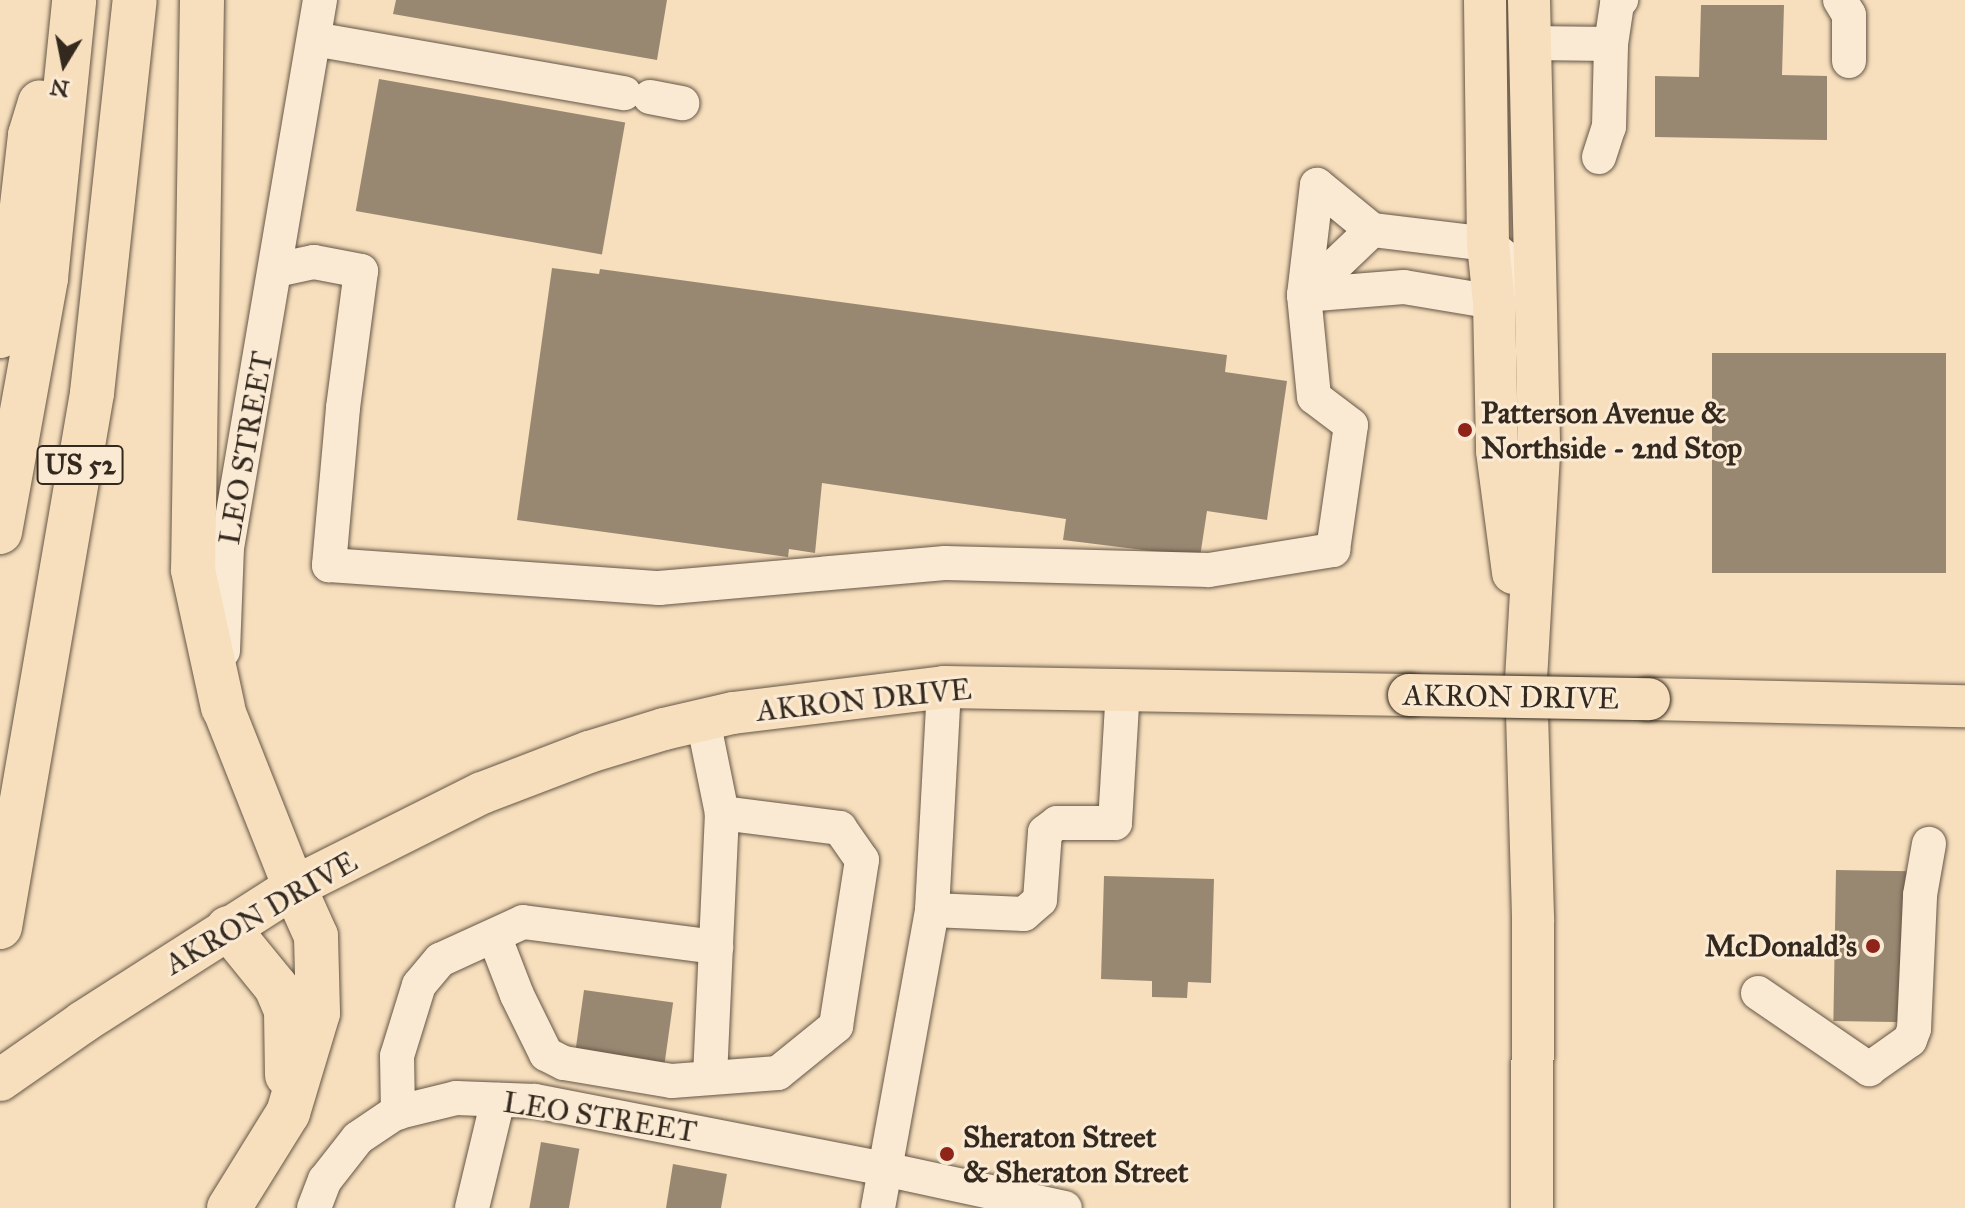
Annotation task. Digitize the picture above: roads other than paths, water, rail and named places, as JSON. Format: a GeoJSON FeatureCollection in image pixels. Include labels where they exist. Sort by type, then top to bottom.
{"type":"FeatureCollection","features":[{"type":"Feature","properties":{"kind":"highway"},"geometry":{"type":"LineString","coordinates":[[0,336],[15,267],[30,135],[73,0]]}},
{"type":"Feature","properties":{"kind":"highway","name":"US 52"},"geometry":{"type":"LineString","coordinates":[[0,532],[46,278],[73,0]]}},
{"type":"Feature","properties":{"kind":"highway","name":"US 52"},"geometry":{"type":"LineString","coordinates":[[0,927],[92,393],[135,0]]}},
{"type":"Feature","properties":{"kind":"highway"},"geometry":{"type":"LineString","coordinates":[[202,0],[193,570],[223,708]]}},
{"type":"Feature","properties":{"kind":"highway"},"geometry":{"type":"LineString","coordinates":[[229,1208],[288,1113],[318,1013],[316,936],[294,887]]}},
{"type":"Feature","properties":{"kind":"highway"},"geometry":{"type":"LineString","coordinates":[[228,928],[276,987],[286,1011],[288,1113]]}},
{"type":"Feature","properties":{"kind":"main road"},"geometry":{"type":"LineString","coordinates":[[1485,0],[1488,244],[1494,302],[1497,451],[1526,680]]}},
{"type":"Feature","properties":{"kind":"main road"},"geometry":{"type":"LineString","coordinates":[[1529,0],[1539,454],[1526,680],[1533,922],[1532,1208]]}},
{"type":"Feature","properties":{"kind":"main road","name":"AKRON DRIVE"},"geometry":{"type":"LineString","coordinates":[[0,1080],[83,1022],[294,887],[482,793],[589,752],[703,720],[944,687],[1965,706]]}},
{"type":"Feature","properties":{"kind":"main road","name":"LEO STREET"},"geometry":{"type":"LineString","coordinates":[[223,708],[294,887]]}},
{"type":"Feature","properties":{"kind":"street","name":"LEO STREET"},"geometry":{"type":"LineString","coordinates":[[223,708],[227,548],[320,0]]}},
{"type":"Feature","properties":{"kind":"street"},"geometry":{"type":"LineString","coordinates":[[1599,157],[1609,127],[1611,44],[1617,4],[1621,0]]}},
{"type":"Feature","properties":{"kind":"street"},"geometry":{"type":"LineString","coordinates":[[1840,0],[1849,15],[1849,61]]}},
{"type":"Feature","properties":{"kind":"street"},"geometry":{"type":"LineString","coordinates":[[314,39],[652,98]]}},
{"type":"Feature","properties":{"kind":"street"},"geometry":{"type":"LineString","coordinates":[[1530,43],[1611,44]]}},
{"type":"Feature","properties":{"kind":"street"},"geometry":{"type":"LineString","coordinates":[[276,270],[314,262],[361,271],[343,408],[329,565],[659,588],[945,563],[1209,570],[1333,550],[1351,425],[1314,397],[1304,295],[1317,185],[1372,230],[1488,244],[1535,282],[1494,302],[1404,287],[1304,295]]}},
{"type":"Feature","properties":{"kind":"street"},"geometry":{"type":"LineString","coordinates":[[1304,295],[1372,230]]}},
{"type":"Feature","properties":{"kind":"street"},"geometry":{"type":"LineString","coordinates":[[878,1208],[932,910],[944,687]]}},
{"type":"Feature","properties":{"kind":"street"},"geometry":{"type":"LineString","coordinates":[[932,910],[1024,914],[1040,900],[1045,832],[1057,823],[1115,823],[1123,690]]}},
{"type":"Feature","properties":{"kind":"street"},"geometry":{"type":"LineString","coordinates":[[703,720],[722,813],[710,1078]]}},
{"type":"Feature","properties":{"kind":"street"},"geometry":{"type":"LineString","coordinates":[[495,938],[546,1054],[564,1063],[672,1081],[778,1073],[836,1026],[862,860],[840,828],[722,813]]}},
{"type":"Feature","properties":{"kind":"street"},"geometry":{"type":"LineString","coordinates":[[1758,993],[1869,1069],[1910,1040],[1914,1029],[1920,895],[1929,844]]}},
{"type":"Feature","properties":{"kind":"street"},"geometry":{"type":"LineString","coordinates":[[398,1113],[397,1056],[419,985],[440,960],[495,938],[523,922],[716,947]]}},
{"type":"Feature","properties":{"kind":"street","name":"LEO STREET"},"geometry":{"type":"LineString","coordinates":[[314,1208],[325,1180],[358,1138],[398,1113],[456,1098],[535,1101],[884,1169],[1065,1208]]}},
{"type":"Feature","properties":{"kind":"street"},"geometry":{"type":"LineString","coordinates":[[472,1208],[498,1100]]}},
{"type":"Feature","properties":{"kind":"place","name":"Patterson Avenue & Northside - 2nd Stop"},"geometry":{"type":"Point","coordinates":[1465,430]}},
{"type":"Feature","properties":{"kind":"place","name":"McDonald's"},"geometry":{"type":"Point","coordinates":[1873,946]}},
{"type":"Feature","properties":{"kind":"place","name":"Sheraton Street & Sheraton Street"},"geometry":{"type":"Point","coordinates":[947,1154]}}]}
